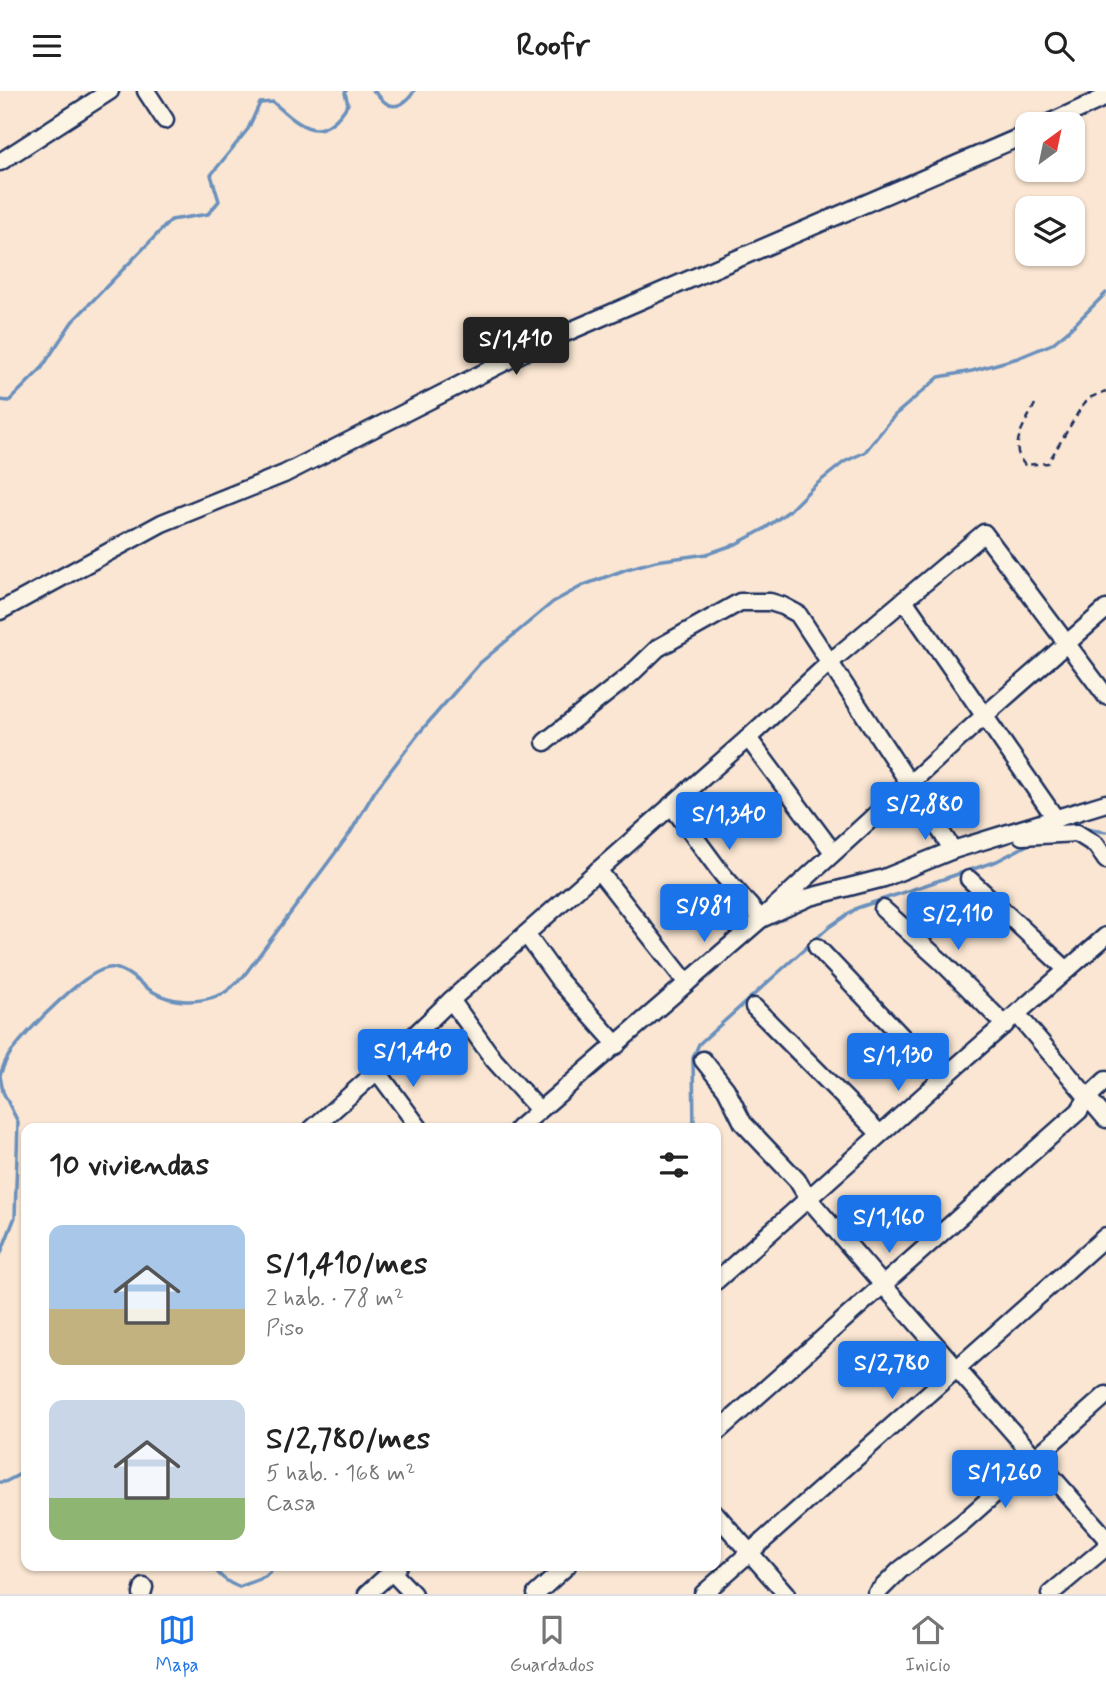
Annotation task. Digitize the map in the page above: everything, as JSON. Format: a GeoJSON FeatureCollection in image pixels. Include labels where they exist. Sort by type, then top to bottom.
{"type":"FeatureCollection","features":[{"type":"Feature","properties":{"kind":"street"},"geometry":{"type":"LineString","coordinates":[[0,162],[110,91]]}},
{"type":"Feature","properties":{"kind":"street"},"geometry":{"type":"LineString","coordinates":[[146,91],[165,120]]}},
{"type":"Feature","properties":{"kind":"street"},"geometry":{"type":"LineString","coordinates":[[1073,112],[1106,97]]}},
{"type":"Feature","properties":{"kind":"street"},"geometry":{"type":"LineString","coordinates":[[0,611],[162,523],[284,474],[542,343],[1015,139]]}},
{"type":"Feature","properties":{"kind":"street"},"geometry":{"type":"LineString","coordinates":[[319,1123],[451,1000],[829,663],[984,533],[1106,696]]}},
{"type":"Feature","properties":{"kind":"street"},"geometry":{"type":"LineString","coordinates":[[904,600],[1056,819]]}},
{"type":"Feature","properties":{"kind":"street"},"geometry":{"type":"LineString","coordinates":[[545,742],[631,675],[658,648],[740,602],[770,602],[798,614],[953,850]]}},
{"type":"Feature","properties":{"kind":"street"},"geometry":{"type":"LineString","coordinates":[[525,1123],[761,919],[1106,609]]}},
{"type":"Feature","properties":{"kind":"street"},"geometry":{"type":"LineString","coordinates":[[748,738],[833,852]]}},
{"type":"Feature","properties":{"kind":"street"},"geometry":{"type":"LineString","coordinates":[[761,919],[810,897],[884,878],[953,850],[1106,803]]}},
{"type":"Feature","properties":{"kind":"street"},"geometry":{"type":"LineString","coordinates":[[671,805],[722,874],[761,919]]}},
{"type":"Feature","properties":{"kind":"street"},"geometry":{"type":"LineString","coordinates":[[997,837],[1077,833],[1096,845],[1106,860]]}},
{"type":"Feature","properties":{"kind":"street"},"geometry":{"type":"LineString","coordinates":[[598,870],[687,983]]}},
{"type":"Feature","properties":{"kind":"street"},"geometry":{"type":"LineString","coordinates":[[968,879],[1067,970]]}},
{"type":"Feature","properties":{"kind":"street"},"geometry":{"type":"LineString","coordinates":[[883,909],[1011,1019],[1088,1097],[1106,1119]]}},
{"type":"Feature","properties":{"kind":"street"},"geometry":{"type":"LineString","coordinates":[[526,935],[559,980],[617,1045]]}},
{"type":"Feature","properties":{"kind":"street"},"geometry":{"type":"LineString","coordinates":[[721,1276],[1106,936]]}},
{"type":"Feature","properties":{"kind":"street"},"geometry":{"type":"LineString","coordinates":[[817,947],[942,1079]]}},
{"type":"Feature","properties":{"kind":"street"},"geometry":{"type":"LineString","coordinates":[[451,1000],[494,1060],[539,1110]]}},
{"type":"Feature","properties":{"kind":"street"},"geometry":{"type":"LineString","coordinates":[[754,1007],[880,1134]]}},
{"type":"Feature","properties":{"kind":"street"},"geometry":{"type":"LineString","coordinates":[[703,1060],[726,1089],[743,1123],[797,1180],[808,1198],[883,1285],[1106,1538]]}},
{"type":"Feature","properties":{"kind":"street"},"geometry":{"type":"LineString","coordinates":[[377,1071],[416,1123]]}},
{"type":"Feature","properties":{"kind":"street"},"geometry":{"type":"LineString","coordinates":[[721,1429],[1079,1111],[1088,1097],[1106,1080]]}},
{"type":"Feature","properties":{"kind":"street"},"geometry":{"type":"LineString","coordinates":[[703,1594],[1106,1236]]}},
{"type":"Feature","properties":{"kind":"street"},"geometry":{"type":"LineString","coordinates":[[876,1594],[900,1570],[962,1523],[1106,1395]]}},
{"type":"Feature","properties":{"kind":"street"},"geometry":{"type":"LineString","coordinates":[[721,1520],[786,1594]]}},
{"type":"Feature","properties":{"kind":"street"},"geometry":{"type":"LineString","coordinates":[[1050,1594],[1106,1547]]}},
{"type":"Feature","properties":{"kind":"street"},"geometry":{"type":"LineString","coordinates":[[367,1594],[393,1571]]}},
{"type":"Feature","properties":{"kind":"street"},"geometry":{"type":"LineString","coordinates":[[396,1571],[413,1594]]}},
{"type":"Feature","properties":{"kind":"street"},"geometry":{"type":"LineString","coordinates":[[536,1594],[561,1571]]}},
{"type":"Feature","properties":{"kind":"path"},"geometry":{"type":"LineString","coordinates":[[1035,404],[1016,447],[1018,457],[1025,464],[1048,463],[1082,406],[1089,398],[1106,391]]}},
{"type":"Feature","properties":{"kind":"waterway"},"geometry":{"type":"LineString","coordinates":[[0,400],[9,401],[41,369],[72,322],[171,220],[208,214],[219,201],[211,175],[248,129],[260,103],[273,102],[303,125],[320,129],[339,117],[348,104],[346,91]]}},
{"type":"Feature","properties":{"kind":"waterway"},"geometry":{"type":"LineString","coordinates":[[373,91],[386,103],[394,106],[406,101],[414,91]]}},
{"type":"Feature","properties":{"kind":"waterway"},"geometry":{"type":"LineString","coordinates":[[0,1075],[10,1054],[44,1015],[75,987],[103,970],[119,969],[158,995],[176,1000],[204,1000],[230,989],[243,977],[350,833],[375,791],[420,732],[480,663],[553,602],[584,585],[627,569],[656,561],[707,554],[736,544],[764,529],[789,511],[844,462],[865,452],[895,415],[939,377],[1018,358],[1052,344],[1106,293]]}},
{"type":"Feature","properties":{"kind":"waterway"},"geometry":{"type":"LineString","coordinates":[[1084,829],[1106,832]]}},
{"type":"Feature","properties":{"kind":"waterway"},"geometry":{"type":"LineString","coordinates":[[694,1123],[693,1058],[699,1044],[829,927],[857,908],[997,861],[1033,842]]}},
{"type":"Feature","properties":{"kind":"waterway"},"geometry":{"type":"LineString","coordinates":[[0,1076],[3,1092],[18,1122],[15,1217],[0,1255]]}},
{"type":"Feature","properties":{"kind":"waterway"},"geometry":{"type":"LineString","coordinates":[[0,1482],[21,1474]]}},
{"type":"Feature","properties":{"kind":"waterway"},"geometry":{"type":"LineString","coordinates":[[217,1571],[224,1579],[239,1587],[265,1577],[272,1571]]}}]}
